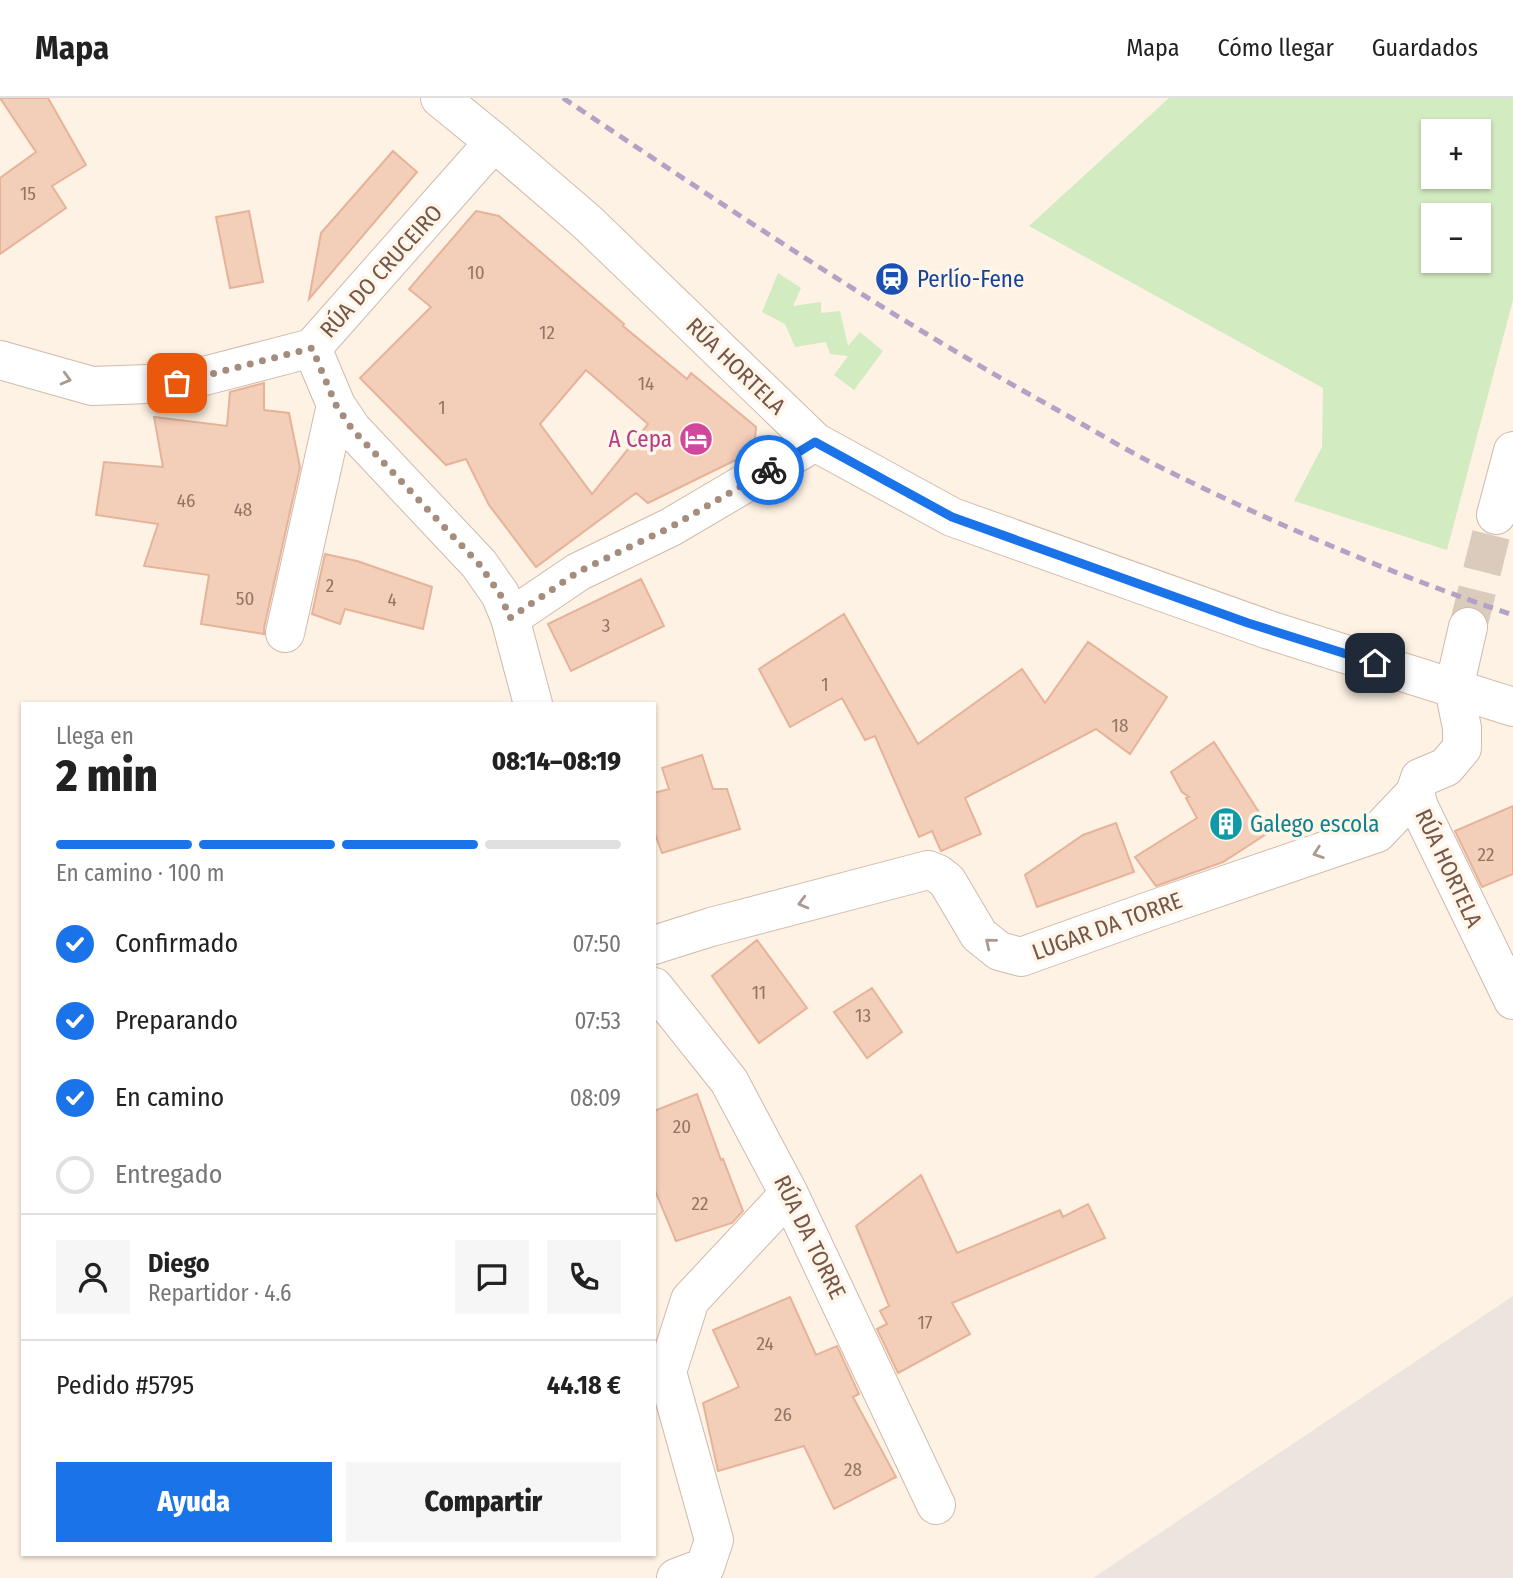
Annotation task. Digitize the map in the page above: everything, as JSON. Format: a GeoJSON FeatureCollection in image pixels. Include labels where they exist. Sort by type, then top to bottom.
{"type":"FeatureCollection","features":[{"type":"Feature","properties":{"kind":"street","name":"RÚA HORTELA"},"geometry":{"type":"LineString","coordinates":[[440,98],[587,222],[815,442],[952,517],[1258,626],[1454,688],[1462,728],[1462,748],[1446,767],[1420,779],[1415,793],[1419,807],[1513,1000]]}},
{"type":"Feature","properties":{"kind":"street","name":"RÚA DO CRUCEIRO"},"geometry":{"type":"LineString","coordinates":[[0,360],[92,386],[177,383],[312,348],[494,142]]}},
{"type":"Feature","properties":{"kind":"street"},"geometry":{"type":"LineString","coordinates":[[312,348],[336,405],[352,429],[479,564],[500,594],[510,618],[532,702]]}},
{"type":"Feature","properties":{"kind":"street"},"geometry":{"type":"LineString","coordinates":[[285,633],[336,405]]}},
{"type":"Feature","properties":{"kind":"street"},"geometry":{"type":"LineString","coordinates":[[510,618],[578,572],[671,527],[815,442]]}},
{"type":"Feature","properties":{"kind":"street"},"geometry":{"type":"LineString","coordinates":[[1496,515],[1513,452]]}},
{"type":"Feature","properties":{"kind":"street"},"geometry":{"type":"LineString","coordinates":[[1468,627],[1454,688],[1513,707]]}},
{"type":"Feature","properties":{"kind":"street","name":"LUGAR DA TORRE"},"geometry":{"type":"LineString","coordinates":[[656,944],[711,927],[928,870],[947,881],[979,935],[999,951],[1021,957],[1155,908],[1377,833],[1415,793]]}},
{"type":"Feature","properties":{"kind":"street","name":"RÚA DA TORRE"},"geometry":{"type":"LineString","coordinates":[[656,990],[729,1082],[789,1194],[936,1505]]}},
{"type":"Feature","properties":{"kind":"street"},"geometry":{"type":"LineString","coordinates":[[676,1578],[705,1567],[713,1540],[667,1372],[690,1300],[789,1194]]}},
{"type":"Feature","properties":{"kind":"shaded area"},"geometry":{"type":"Polygon","coordinates":[[[1513,1296],[1513,1578],[1093,1578],[1513,1296]]]}},
{"type":"Feature","properties":{"kind":"green space"},"geometry":{"type":"Polygon","coordinates":[[[1169,98],[1513,98],[1513,300],[1447,550],[1294,501],[1322,447],[1323,388],[1029,226],[1169,98]]]}},
{"type":"Feature","properties":{"kind":"green space"},"geometry":{"type":"Polygon","coordinates":[[[778,273],[801,288],[793,306],[821,302],[821,313],[840,311],[848,346],[860,332],[883,351],[854,390],[834,375],[848,356],[830,354],[826,342],[795,347],[785,324],[762,312],[778,273]]]}},
{"type":"Feature","properties":{"kind":"building"},"geometry":{"type":"Polygon","coordinates":[[[0,98],[48,98],[86,165],[52,186],[66,208],[0,254],[0,178],[36,152],[0,98]]]}},
{"type":"Feature","properties":{"kind":"building"},"geometry":{"type":"Polygon","coordinates":[[[393,151],[417,172],[309,299],[321,233],[393,151]]]}},
{"type":"Feature","properties":{"kind":"building"},"geometry":{"type":"Polygon","coordinates":[[[249,211],[263,282],[230,288],[216,217],[249,211]]]}},
{"type":"Feature","properties":{"kind":"building"},"geometry":{"type":"Polygon","coordinates":[[[476,211],[499,216],[687,379],[691,373],[756,427],[754,451],[648,503],[636,493],[536,567],[489,505],[466,459],[446,465],[360,378],[431,307],[409,289],[476,211]],[[586,370],[540,424],[592,494],[648,424],[586,370]]]}},
{"type":"Feature","properties":{"kind":"building"},"geometry":{"type":"Polygon","coordinates":[[[264,383],[264,410],[289,413],[300,467],[264,634],[201,624],[209,575],[144,566],[158,524],[96,515],[104,462],[163,467],[154,417],[227,426],[230,392],[264,383]]]}},
{"type":"Feature","properties":{"kind":"building"},"geometry":{"type":"Polygon","coordinates":[[[325,554],[357,561],[432,587],[423,629],[345,609],[340,624],[312,614],[325,554]]]}},
{"type":"Feature","properties":{"kind":"building"},"geometry":{"type":"Polygon","coordinates":[[[641,579],[664,626],[571,671],[548,624],[641,579]]]}},
{"type":"Feature","properties":{"kind":"building"},"geometry":{"type":"Polygon","coordinates":[[[844,614],[918,744],[1022,669],[1045,703],[1088,642],[1167,697],[1130,754],[1096,729],[965,798],[981,834],[941,851],[932,831],[919,837],[875,736],[865,740],[842,698],[790,727],[759,669],[844,614]]]}},
{"type":"Feature","properties":{"kind":"building","name":"Galego escola"},"geometry":{"type":"Polygon","coordinates":[[[1214,742],[1271,831],[1223,862],[1156,886],[1135,857],[1197,818],[1186,798],[1189,797],[1182,792],[1171,772],[1214,742]]]}},
{"type":"Feature","properties":{"kind":"building"},"geometry":{"type":"Polygon","coordinates":[[[702,755],[713,789],[727,789],[740,829],[662,853],[656,836],[656,792],[669,789],[662,768],[702,755]]]}},
{"type":"Feature","properties":{"kind":"building"},"geometry":{"type":"Polygon","coordinates":[[[1513,806],[1513,874],[1482,887],[1455,831],[1513,806]]]}},
{"type":"Feature","properties":{"kind":"building"},"geometry":{"type":"Polygon","coordinates":[[[1116,823],[1134,872],[1037,907],[1025,875],[1083,835],[1116,823]]]}},
{"type":"Feature","properties":{"kind":"building"},"geometry":{"type":"Polygon","coordinates":[[[757,940],[807,1008],[759,1043],[712,976],[757,940]]]}},
{"type":"Feature","properties":{"kind":"building"},"geometry":{"type":"Polygon","coordinates":[[[872,988],[902,1032],[867,1058],[834,1012],[872,988]]]}},
{"type":"Feature","properties":{"kind":"building"},"geometry":{"type":"Polygon","coordinates":[[[697,1094],[743,1211],[732,1223],[676,1241],[656,1193],[656,1110],[697,1094]]]}},
{"type":"Feature","properties":{"kind":"building"},"geometry":{"type":"Polygon","coordinates":[[[921,1175],[957,1253],[1060,1210],[1063,1217],[1088,1204],[1105,1238],[952,1303],[970,1334],[898,1373],[877,1329],[887,1324],[880,1311],[889,1306],[856,1226],[921,1175]]]}},
{"type":"Feature","properties":{"kind":"building"},"geometry":{"type":"Polygon","coordinates":[[[790,1297],[816,1355],[837,1346],[859,1394],[853,1397],[896,1477],[834,1509],[804,1446],[718,1471],[703,1403],[739,1387],[713,1330],[790,1297]]]}},
{"type":"Feature","properties":{"kind":"tunnel"},"geometry":{"type":"LineString","coordinates":[[1468,627],[1496,515]]}},
{"type":"Feature","properties":{"kind":"railway"},"geometry":{"type":"LineString","coordinates":[[563,98],[871,300],[997,376],[1132,452],[1244,507],[1332,546],[1513,615]]}},
{"type":"Feature","properties":{"kind":"way so far"},"geometry":{"type":"LineString","coordinates":[[177,383],[312,348],[336,405],[352,429],[479,564],[500,594],[510,618],[578,572],[671,527],[769,470]]}},
{"type":"Feature","properties":{"kind":"place","name":"Perlío-Fene"},"geometry":{"type":"Point","coordinates":[892,279]}},
{"type":"Feature","properties":{"kind":"place","name":"A Cepa"},"geometry":{"type":"Point","coordinates":[696,439]}},
{"type":"Feature","properties":{"kind":"place","name":"Galego escola"},"geometry":{"type":"Point","coordinates":[1226,824]}},
{"type":"Feature","properties":{"kind":"route"},"geometry":{"type":"LineString","coordinates":[[769,470],[815,442],[952,517],[1248,623],[1375,663]]}}]}
